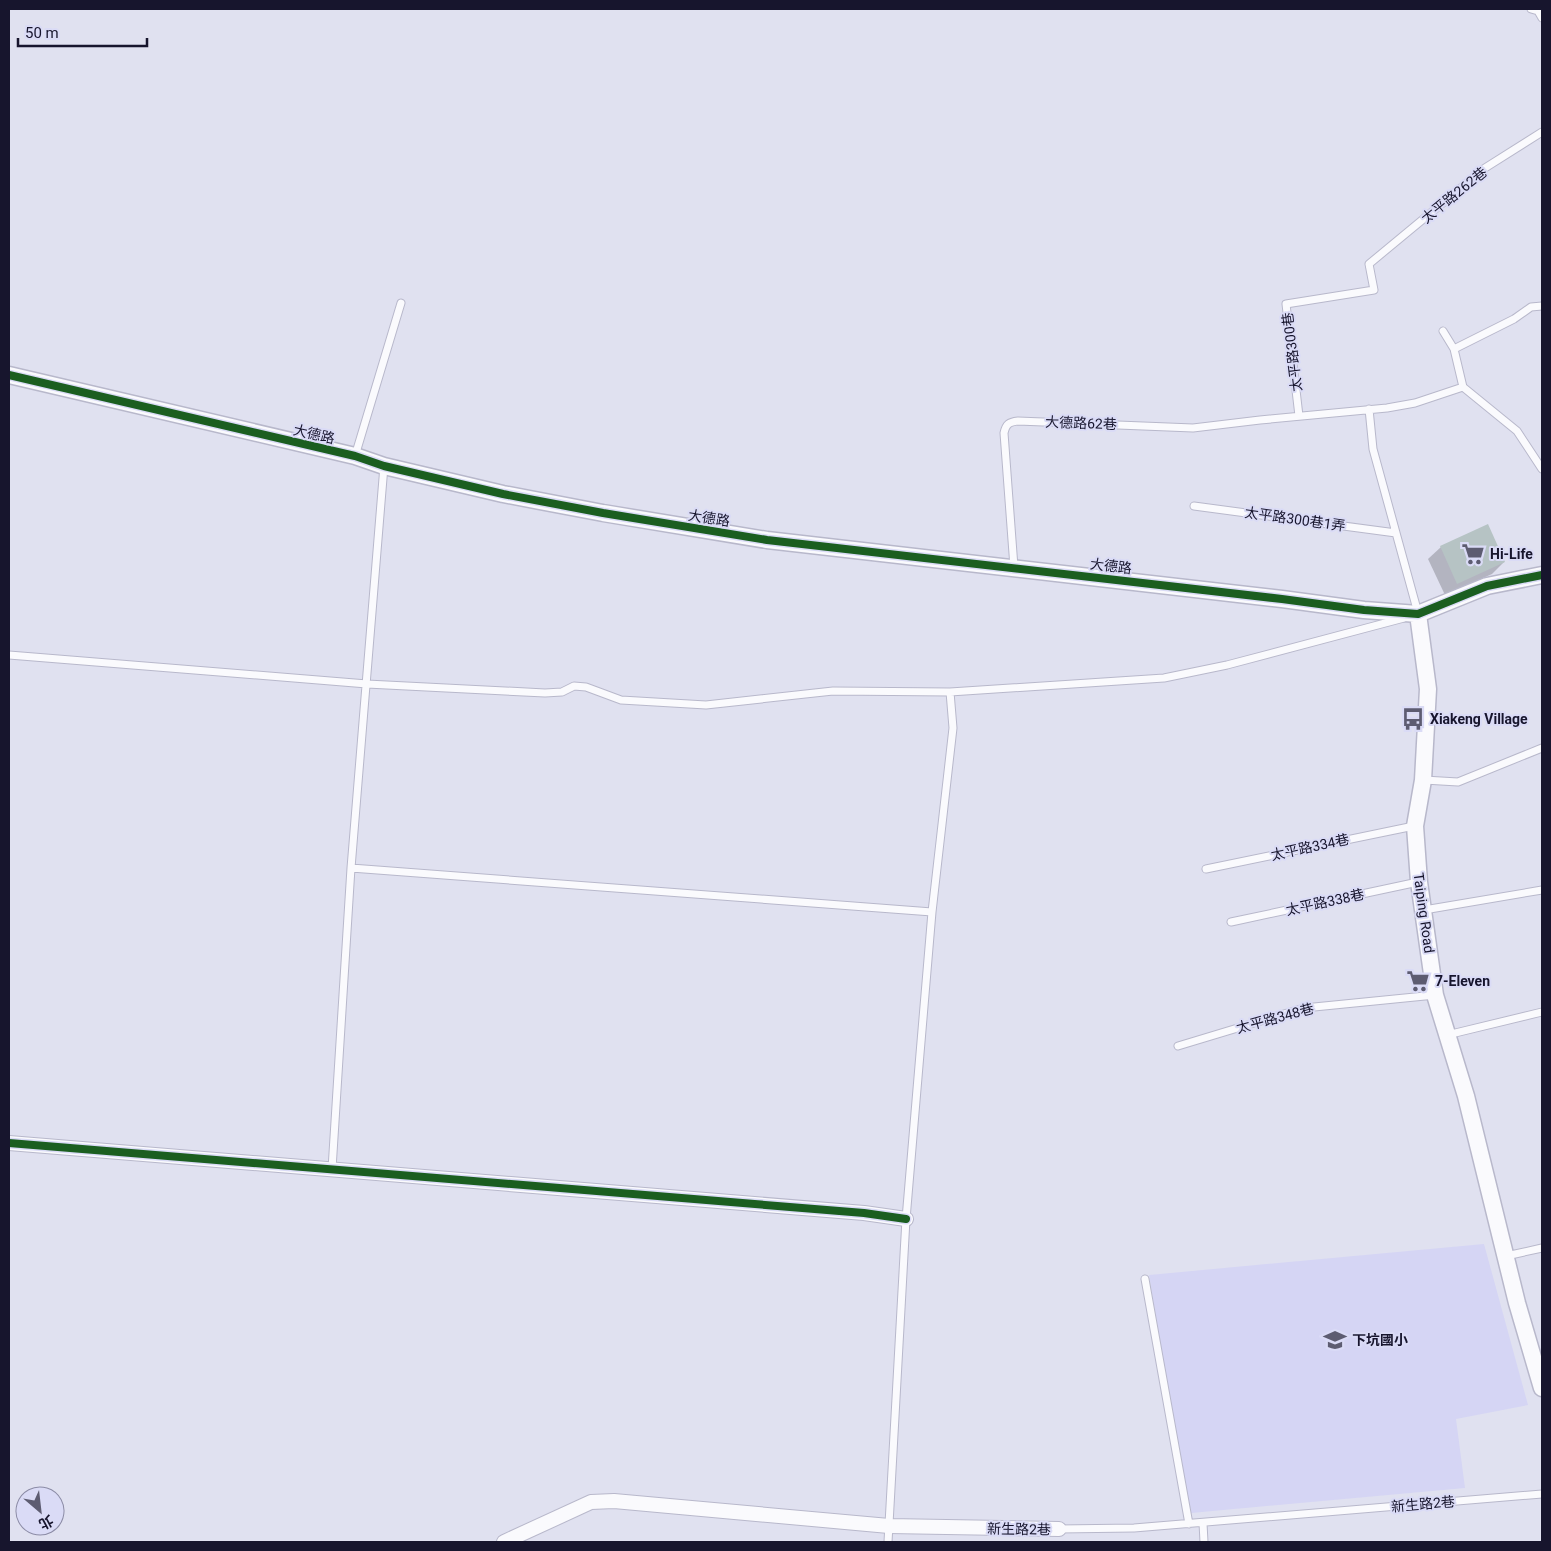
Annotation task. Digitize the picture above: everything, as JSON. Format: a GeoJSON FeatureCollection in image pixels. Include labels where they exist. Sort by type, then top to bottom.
{"type":"FeatureCollection","features":[{"type":"Feature","properties":{"kind":"street","name":"大德路"},"geometry":{"type":"LineString","coordinates":[[9,375],[355,456],[384,466],[530,499],[603,513],[767,540],[1364,610],[1418,614]]}},
{"type":"Feature","properties":{"kind":"street"},"geometry":{"type":"LineString","coordinates":[[1418,614],[1487,586],[1542,575]]}},
{"type":"Feature","properties":{"kind":"street","name":"Taiping Road"},"geometry":{"type":"LineString","coordinates":[[1418,614],[1428,688],[1423,780],[1415,826],[1418,882],[1435,995],[1466,1096],[1517,1303],[1542,1388]]}},
{"type":"Feature","properties":{"kind":"street"},"geometry":{"type":"LineString","coordinates":[[9,1143],[854,1212],[906,1219]]}},
{"type":"Feature","properties":{"kind":"street","name":"新生路2巷"},"geometry":{"type":"LineString","coordinates":[[504,1542],[591,1502],[614,1501],[889,1526],[1059,1529]]}},
{"type":"Feature","properties":{"kind":"lane","name":"太平路262巷"},"geometry":{"type":"LineString","coordinates":[[1369,264],[1485,168],[1542,132]]}},
{"type":"Feature","properties":{"kind":"lane","name":"太平路300巷"},"geometry":{"type":"LineString","coordinates":[[1299,416],[1286,304],[1374,290],[1369,264]]}},
{"type":"Feature","properties":{"kind":"lane"},"geometry":{"type":"LineString","coordinates":[[355,456],[401,303]]}},
{"type":"Feature","properties":{"kind":"lane"},"geometry":{"type":"LineString","coordinates":[[1454,349],[1514,318],[1530,307],[1542,306]]}},
{"type":"Feature","properties":{"kind":"lane"},"geometry":{"type":"LineString","coordinates":[[1443,331],[1454,349],[1463,387],[1517,431],[1542,469]]}},
{"type":"Feature","properties":{"kind":"lane"},"geometry":{"type":"LineString","coordinates":[[1299,416],[1387,408],[1415,403],[1463,387]]}},
{"type":"Feature","properties":{"kind":"lane"},"geometry":{"type":"LineString","coordinates":[[9,655],[367,684],[545,693],[562,692],[574,686],[580,686],[621,700],[706,705],[833,691],[950,692],[1164,678],[1227,665],[1418,614],[1373,450],[1369,409]]}},
{"type":"Feature","properties":{"kind":"lane","name":"大德路62巷"},"geometry":{"type":"LineString","coordinates":[[1014,568],[1004,433],[1005,427],[1010,422],[1193,428],[1299,416]]}},
{"type":"Feature","properties":{"kind":"lane"},"geometry":{"type":"LineString","coordinates":[[332,1169],[351,868],[384,466]]}},
{"type":"Feature","properties":{"kind":"lane","name":"太平路300巷1弄"},"geometry":{"type":"LineString","coordinates":[[1194,506],[1396,533]]}},
{"type":"Feature","properties":{"kind":"lane"},"geometry":{"type":"LineString","coordinates":[[888,1542],[906,1219],[932,912],[953,728],[950,692]]}},
{"type":"Feature","properties":{"kind":"lane"},"geometry":{"type":"LineString","coordinates":[[1423,780],[1458,782],[1542,748]]}},
{"type":"Feature","properties":{"kind":"lane","name":"太平路334巷"},"geometry":{"type":"LineString","coordinates":[[1206,869],[1415,826]]}},
{"type":"Feature","properties":{"kind":"lane"},"geometry":{"type":"LineString","coordinates":[[351,868],[932,912]]}},
{"type":"Feature","properties":{"kind":"lane","name":"太平路338巷"},"geometry":{"type":"LineString","coordinates":[[1231,922],[1418,882]]}},
{"type":"Feature","properties":{"kind":"lane"},"geometry":{"type":"LineString","coordinates":[[1423,910],[1542,890]]}},
{"type":"Feature","properties":{"kind":"lane","name":"太平路348巷"},"geometry":{"type":"LineString","coordinates":[[1178,1046],[1304,1008],[1435,995]]}},
{"type":"Feature","properties":{"kind":"lane"},"geometry":{"type":"LineString","coordinates":[[1447,1035],[1542,1012]]}},
{"type":"Feature","properties":{"kind":"lane"},"geometry":{"type":"LineString","coordinates":[[1506,1256],[1542,1248]]}},
{"type":"Feature","properties":{"kind":"lane"},"geometry":{"type":"LineString","coordinates":[[1146,1279],[1189,1524]]}},
{"type":"Feature","properties":{"kind":"lane","name":"新生路2巷"},"geometry":{"type":"LineString","coordinates":[[1059,1529],[1134,1528],[1542,1494]]}},
{"type":"Feature","properties":{"kind":"lane"},"geometry":{"type":"LineString","coordinates":[[1203,1523],[1204,1542]]}},
{"type":"Feature","properties":{"kind":"shaded area","name":"下坑國小"},"geometry":{"type":"Polygon","coordinates":[[[1484,1244],[1528,1405],[1456,1419],[1465,1488],[1191,1513],[1187,1504],[1149,1275],[1484,1244]]]}},
{"type":"Feature","properties":{"kind":"building","name":"Hi-Life"},"geometry":{"type":"Polygon","coordinates":[[[1488,524],[1505,562],[1457,584],[1440,546],[1488,524]]]}},
{"type":"Feature","properties":{"kind":"cycle path"},"geometry":{"type":"LineString","coordinates":[[9,375],[355,456],[384,466],[503,494],[603,513],[767,540],[1364,610],[1418,614],[1487,586],[1542,575]]}},
{"type":"Feature","properties":{"kind":"cycle path"},"geometry":{"type":"LineString","coordinates":[[9,1143],[864,1213],[906,1219]]}},
{"type":"Feature","properties":{"kind":"place","name":"Hi-Life"},"geometry":{"type":"Point","coordinates":[1473,554]}},
{"type":"Feature","properties":{"kind":"place","name":"Xiakeng Village"},"geometry":{"type":"Point","coordinates":[1413,719]}},
{"type":"Feature","properties":{"kind":"place","name":"7-Eleven"},"geometry":{"type":"Point","coordinates":[1418,981]}},
{"type":"Feature","properties":{"kind":"place","name":"下坑國小"},"geometry":{"type":"Point","coordinates":[1335,1340]}}]}
